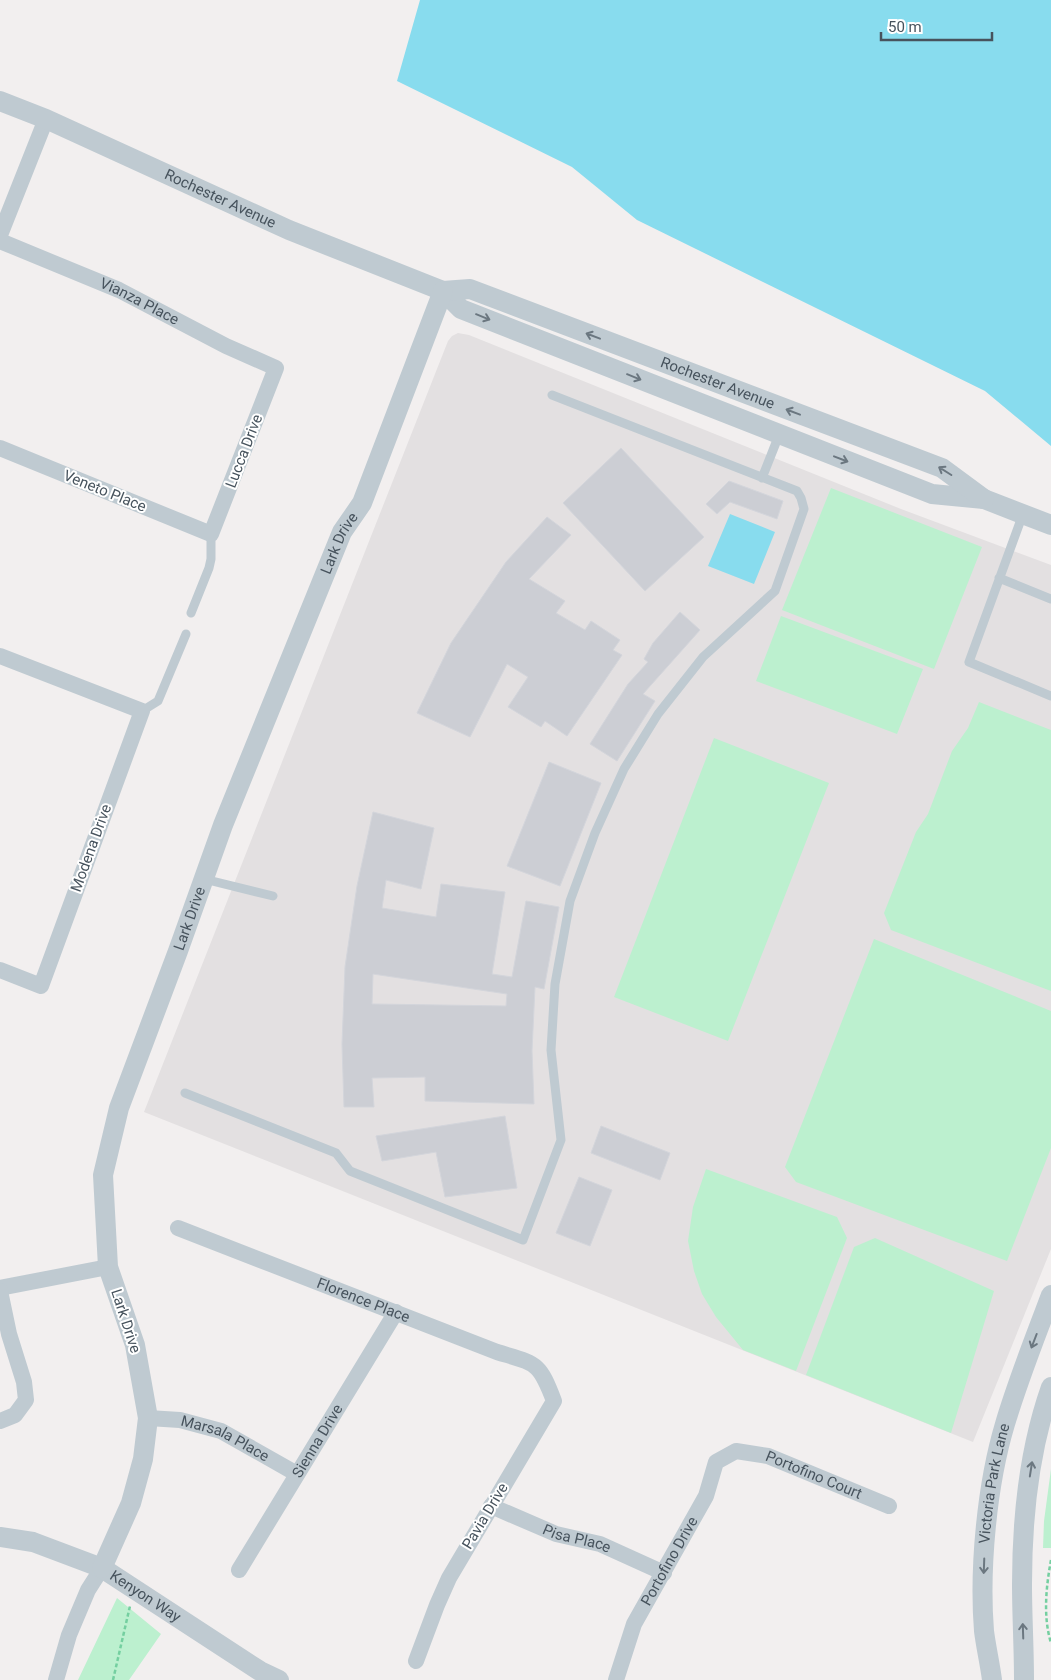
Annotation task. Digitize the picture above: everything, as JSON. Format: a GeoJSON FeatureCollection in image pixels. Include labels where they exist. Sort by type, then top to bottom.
{"type":"FeatureCollection","features":[{"type":"Feature","properties":{"kind":"street","name":"Rochester Avenue"},"geometry":{"type":"LineString","coordinates":[[0,101],[289,230],[443,291],[460,308],[932,494],[984,500],[1051,525]]}},
{"type":"Feature","properties":{"kind":"street"},"geometry":{"type":"LineString","coordinates":[[0,235],[46,120]]}},
{"type":"Feature","properties":{"kind":"street","name":"Vianza Place"},"geometry":{"type":"LineString","coordinates":[[0,241],[119,290],[226,346],[276,368]]}},
{"type":"Feature","properties":{"kind":"street","name":"Rochester Avenue"},"geometry":{"type":"LineString","coordinates":[[443,291],[470,289],[942,468],[984,500]]}},
{"type":"Feature","properties":{"kind":"street","name":"Lark Drive"},"geometry":{"type":"LineString","coordinates":[[102,1568],[131,1503],[143,1459],[148,1418],[135,1345],[108,1267],[102,1175],[119,1108],[223,826],[342,532],[362,502],[443,291]]}},
{"type":"Feature","properties":{"kind":"street","name":"Lucca Drive"},"geometry":{"type":"LineString","coordinates":[[211,534],[276,368]]}},
{"type":"Feature","properties":{"kind":"street","name":"Veneto Place"},"geometry":{"type":"LineString","coordinates":[[0,448],[211,534]]}},
{"type":"Feature","properties":{"kind":"street"},"geometry":{"type":"LineString","coordinates":[[0,656],[142,711]]}},
{"type":"Feature","properties":{"kind":"street","name":"Modena Drive"},"geometry":{"type":"LineString","coordinates":[[0,970],[41,986],[142,711]]}},
{"type":"Feature","properties":{"kind":"street","name":"Florence Place"},"geometry":{"type":"LineString","coordinates":[[178,1228],[497,1352],[533,1363],[544,1376]]}},
{"type":"Feature","properties":{"kind":"street"},"geometry":{"type":"LineString","coordinates":[[0,1421],[15,1415],[26,1400],[24,1382],[9,1334],[0,1290],[108,1267]]}},
{"type":"Feature","properties":{"kind":"street","name":"Victoria Park Lane"},"geometry":{"type":"LineString","coordinates":[[992,1680],[984,1631],[985,1542],[990,1493],[1004,1425],[1051,1295]]}},
{"type":"Feature","properties":{"kind":"street","name":"Sienna Drive"},"geometry":{"type":"LineString","coordinates":[[239,1570],[396,1312]]}},
{"type":"Feature","properties":{"kind":"street","name":"Pavia Drive"},"geometry":{"type":"LineString","coordinates":[[416,1662],[436,1605],[449,1578],[554,1401],[544,1376]]}},
{"type":"Feature","properties":{"kind":"street"},"geometry":{"type":"LineString","coordinates":[[1024,1680],[1023,1537],[1035,1446],[1051,1387]]}},
{"type":"Feature","properties":{"kind":"street","name":"Marsala Place"},"geometry":{"type":"LineString","coordinates":[[148,1418],[180,1420],[221,1431],[297,1474]]}},
{"type":"Feature","properties":{"kind":"street","name":"Portofino Court"},"geometry":{"type":"LineString","coordinates":[[736,1451],[768,1456],[889,1506]]}},
{"type":"Feature","properties":{"kind":"street","name":"Portofino Drive"},"geometry":{"type":"LineString","coordinates":[[616,1680],[634,1624],[706,1496],[716,1462],[736,1451]]}},
{"type":"Feature","properties":{"kind":"street","name":"Pisa Place"},"geometry":{"type":"LineString","coordinates":[[491,1506],[556,1534],[600,1544],[664,1573]]}},
{"type":"Feature","properties":{"kind":"street","name":"Kenyon Way"},"geometry":{"type":"LineString","coordinates":[[0,1537],[33,1542],[102,1568],[260,1671],[279,1680]]}},
{"type":"Feature","properties":{"kind":"street"},"geometry":{"type":"LineString","coordinates":[[56,1680],[69,1635],[88,1590],[102,1568]]}},
{"type":"Feature","properties":{"kind":"lane"},"geometry":{"type":"LineString","coordinates":[[185,1093],[336,1153],[350,1171],[523,1240],[561,1140],[552,1050],[555,984],[570,901],[595,833],[620,777],[658,714],[703,658],[775,591],[804,509],[802,498],[797,491],[552,395]]}},
{"type":"Feature","properties":{"kind":"lane"},"geometry":{"type":"LineString","coordinates":[[762,478],[779,435]]}},
{"type":"Feature","properties":{"kind":"lane"},"geometry":{"type":"LineString","coordinates":[[1023,514],[969,662],[1051,696]]}},
{"type":"Feature","properties":{"kind":"lane"},"geometry":{"type":"LineString","coordinates":[[191,613],[209,568],[211,534]]}},
{"type":"Feature","properties":{"kind":"lane"},"geometry":{"type":"LineString","coordinates":[[1000,578],[1051,598]]}},
{"type":"Feature","properties":{"kind":"lane"},"geometry":{"type":"LineString","coordinates":[[142,711],[158,701],[186,634]]}},
{"type":"Feature","properties":{"kind":"lane"},"geometry":{"type":"LineString","coordinates":[[204,879],[274,896]]}},
{"type":"Feature","properties":{"kind":"path"},"geometry":{"type":"LineString","coordinates":[[1051,1560],[1047,1581],[1047,1631],[1051,1643]]}},
{"type":"Feature","properties":{"kind":"path"},"geometry":{"type":"LineString","coordinates":[[114,1680],[131,1604],[138,1591]]}},
{"type":"Feature","properties":{"kind":"shaded area"},"geometry":{"type":"Polygon","coordinates":[[[458,333],[469,335],[901,509],[1051,565],[1051,1249],[973,1442],[144,1112],[448,341],[458,333]]]}},
{"type":"Feature","properties":{"kind":"green space"},"geometry":{"type":"Polygon","coordinates":[[[831,488],[982,547],[934,669],[782,610],[831,488]]]}},
{"type":"Feature","properties":{"kind":"green space"},"geometry":{"type":"Polygon","coordinates":[[[781,616],[923,669],[897,734],[756,681],[781,616]]]}},
{"type":"Feature","properties":{"kind":"green space"},"geometry":{"type":"Polygon","coordinates":[[[979,702],[1051,730],[1051,991],[891,930],[884,913],[916,832],[928,814],[952,751],[968,728],[979,702]]]}},
{"type":"Feature","properties":{"kind":"green space"},"geometry":{"type":"Polygon","coordinates":[[[714,738],[829,783],[728,1041],[614,997],[714,738]]]}},
{"type":"Feature","properties":{"kind":"green space"},"geometry":{"type":"Polygon","coordinates":[[[874,939],[1051,1011],[1051,1148],[1007,1261],[796,1182],[785,1167],[874,939]]]}},
{"type":"Feature","properties":{"kind":"green space"},"geometry":{"type":"Polygon","coordinates":[[[706,1169],[837,1217],[847,1238],[796,1371],[743,1350],[716,1317],[702,1294],[694,1271],[688,1241],[693,1207],[706,1169]]]}},
{"type":"Feature","properties":{"kind":"green space"},"geometry":{"type":"Polygon","coordinates":[[[875,1238],[994,1291],[951,1433],[806,1375],[854,1247],[875,1238]]]}},
{"type":"Feature","properties":{"kind":"green space"},"geometry":{"type":"Polygon","coordinates":[[[1051,1469],[1051,1548],[1043,1548],[1044,1521],[1051,1469]]]}},
{"type":"Feature","properties":{"kind":"green space"},"geometry":{"type":"Polygon","coordinates":[[[117,1598],[161,1634],[129,1680],[78,1680],[117,1598]]]}},
{"type":"Feature","properties":{"kind":"water"},"geometry":{"type":"Polygon","coordinates":[[[420,0],[1051,0],[1051,446],[985,391],[637,220],[572,167],[397,81],[420,0]]]}},
{"type":"Feature","properties":{"kind":"water"},"geometry":{"type":"Polygon","coordinates":[[[730,514],[775,532],[754,584],[708,566],[730,514]]]}},
{"type":"Feature","properties":{"kind":"building"},"geometry":{"type":"Polygon","coordinates":[[[621,448],[704,537],[645,591],[563,503],[621,448]]]}},
{"type":"Feature","properties":{"kind":"building"},"geometry":{"type":"Polygon","coordinates":[[[729,481],[783,501],[777,519],[730,502],[717,514],[706,504],[729,481]]]}},
{"type":"Feature","properties":{"kind":"building"},"geometry":{"type":"Polygon","coordinates":[[[547,517],[571,535],[529,579],[565,601],[556,613],[585,630],[591,621],[620,640],[613,650],[622,655],[567,736],[545,721],[541,727],[508,707],[528,677],[507,664],[470,737],[417,713],[451,643],[506,562],[547,517]]]}},
{"type":"Feature","properties":{"kind":"building"},"geometry":{"type":"Polygon","coordinates":[[[680,612],[700,630],[643,694],[655,701],[617,761],[590,744],[628,684],[648,662],[644,659],[653,643],[680,612]]]}},
{"type":"Feature","properties":{"kind":"building"},"geometry":{"type":"Polygon","coordinates":[[[549,762],[601,783],[560,886],[507,866],[549,762]]]}},
{"type":"Feature","properties":{"kind":"building"},"geometry":{"type":"Polygon","coordinates":[[[373,812],[434,828],[421,889],[386,880],[382,908],[436,917],[441,884],[505,892],[492,974],[512,977],[526,901],[559,907],[544,989],[535,987],[532,1051],[534,1104],[425,1101],[425,1077],[372,1078],[374,1107],[344,1107],[342,1044],[345,967],[357,886],[373,812]],[[373,974],[372,1004],[506,1006],[507,994],[373,974]]]}},
{"type":"Feature","properties":{"kind":"building"},"geometry":{"type":"Polygon","coordinates":[[[505,1116],[517,1188],[445,1197],[436,1152],[382,1161],[376,1136],[505,1116]]]}},
{"type":"Feature","properties":{"kind":"building"},"geometry":{"type":"Polygon","coordinates":[[[601,1126],[670,1153],[660,1180],[591,1153],[601,1126]]]}},
{"type":"Feature","properties":{"kind":"building"},"geometry":{"type":"Polygon","coordinates":[[[579,1177],[612,1190],[590,1246],[556,1233],[579,1177]]]}}]}
